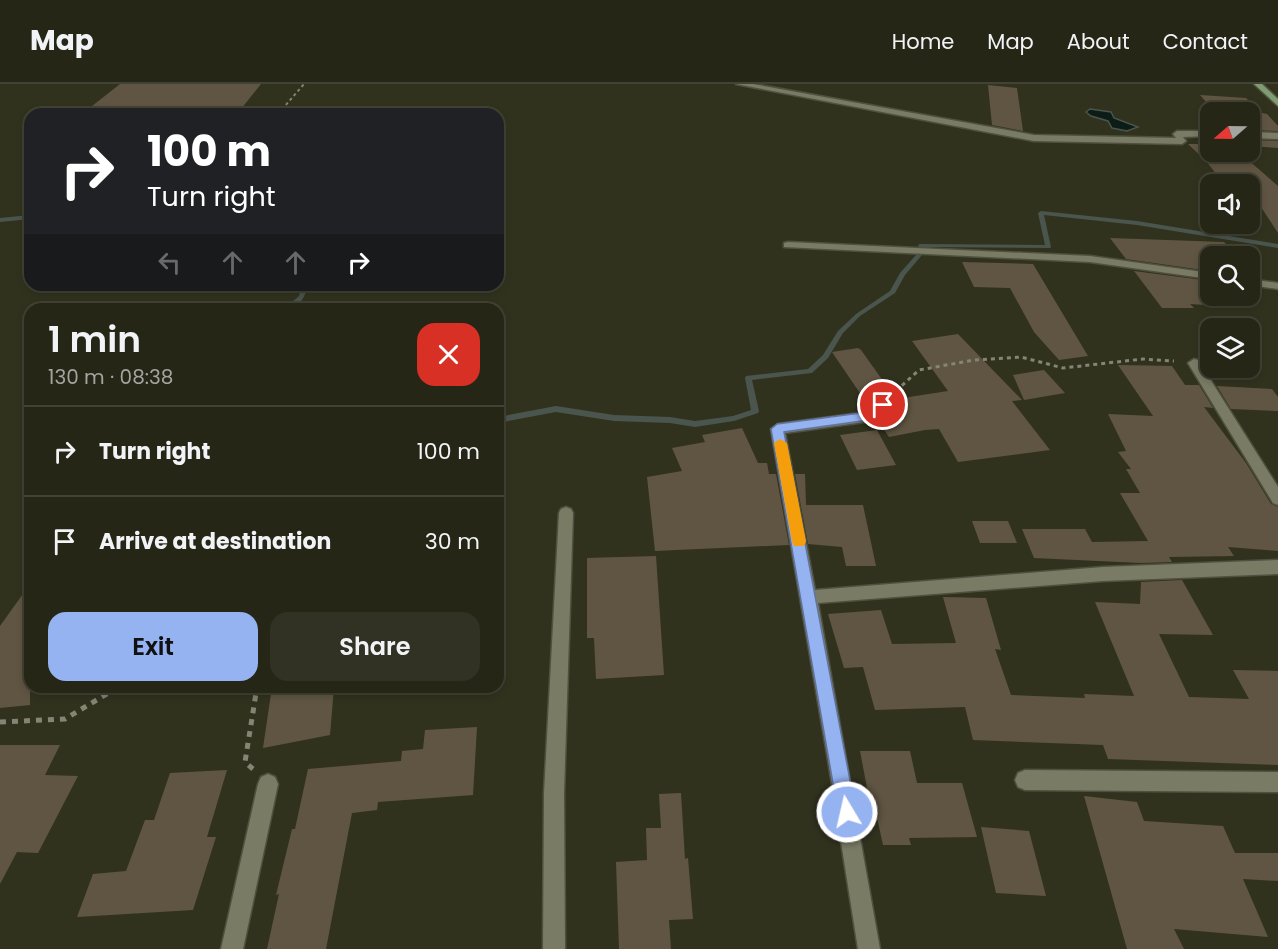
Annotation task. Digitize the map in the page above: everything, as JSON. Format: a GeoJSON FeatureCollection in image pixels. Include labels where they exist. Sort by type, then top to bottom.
{"type":"FeatureCollection","features":[{"type":"Feature","properties":{"kind":"main road"},"geometry":{"type":"LineString","coordinates":[[1258,84],[1278,104]]}},
{"type":"Feature","properties":{"kind":"street"},"geometry":{"type":"LineString","coordinates":[[740,84],[1034,138],[1182,141],[1177,134],[1200,134]]}},
{"type":"Feature","properties":{"kind":"street"},"geometry":{"type":"LineString","coordinates":[[1260,135],[1278,136]]}},
{"type":"Feature","properties":{"kind":"street"},"geometry":{"type":"LineString","coordinates":[[788,245],[1090,259],[1200,275]]}},
{"type":"Feature","properties":{"kind":"street"},"geometry":{"type":"LineString","coordinates":[[1260,283],[1278,286]]}},
{"type":"Feature","properties":{"kind":"street"},"geometry":{"type":"LineString","coordinates":[[1194,363],[1278,499]]}},
{"type":"Feature","properties":{"kind":"street"},"geometry":{"type":"LineString","coordinates":[[869,949],[809,597],[777,429],[872,416],[883,405]]}},
{"type":"Feature","properties":{"kind":"street"},"geometry":{"type":"LineString","coordinates":[[554,949],[554,793],[566,513]]}},
{"type":"Feature","properties":{"kind":"street"},"geometry":{"type":"LineString","coordinates":[[809,597],[1102,574],[1278,567]]}},
{"type":"Feature","properties":{"kind":"street"},"geometry":{"type":"LineString","coordinates":[[1024,780],[1278,782]]}},
{"type":"Feature","properties":{"kind":"street"},"geometry":{"type":"LineString","coordinates":[[232,949],[268,784]]}},
{"type":"Feature","properties":{"kind":"path"},"geometry":{"type":"LineString","coordinates":[[283,108],[304,84]]}},
{"type":"Feature","properties":{"kind":"path"},"geometry":{"type":"LineString","coordinates":[[883,405],[919,370],[974,360],[1021,357],[1063,368],[1143,359],[1194,363]]}},
{"type":"Feature","properties":{"kind":"path"},"geometry":{"type":"LineString","coordinates":[[0,722],[65,719],[108,693]]}},
{"type":"Feature","properties":{"kind":"path"},"geometry":{"type":"LineString","coordinates":[[256,693],[245,762],[268,784]]}},
{"type":"Feature","properties":{"kind":"shaded area"},"geometry":{"type":"Polygon","coordinates":[[[1090,109],[1111,112],[1114,118],[1138,127],[1127,131],[1112,128],[1108,121],[1091,116],[1086,112],[1090,109]]]}},
{"type":"Feature","properties":{"kind":"building"},"geometry":{"type":"Polygon","coordinates":[[[120,84],[261,84],[242,108],[90,108],[120,84]]]}},
{"type":"Feature","properties":{"kind":"building"},"geometry":{"type":"Polygon","coordinates":[[[988,85],[1017,88],[1023,131],[992,125],[988,85]]]}},
{"type":"Feature","properties":{"kind":"building"},"geometry":{"type":"Polygon","coordinates":[[[1200,95],[1246,98],[1250,102],[1206,102],[1200,95]]]}},
{"type":"Feature","properties":{"kind":"building"},"geometry":{"type":"Polygon","coordinates":[[[1260,111],[1267,114],[1278,126],[1278,131],[1260,130],[1260,111]]]}},
{"type":"Feature","properties":{"kind":"building"},"geometry":{"type":"Polygon","coordinates":[[[1260,140],[1278,141],[1278,148],[1260,147],[1260,140]]]}},
{"type":"Feature","properties":{"kind":"building"},"geometry":{"type":"Polygon","coordinates":[[[1188,144],[1200,144],[1200,155],[1188,144]]]}},
{"type":"Feature","properties":{"kind":"building"},"geometry":{"type":"Polygon","coordinates":[[[1207,162],[1250,162],[1278,186],[1278,233],[1260,206],[1260,174],[1216,174],[1207,162]]]}},
{"type":"Feature","properties":{"kind":"building"},"geometry":{"type":"Polygon","coordinates":[[[1110,238],[1224,242],[1228,246],[1200,246],[1200,270],[1126,259],[1110,238]]]}},
{"type":"Feature","properties":{"kind":"building"},"geometry":{"type":"Polygon","coordinates":[[[962,262],[1033,264],[1088,356],[1059,360],[1034,332],[1010,288],[974,287],[962,262]]]}},
{"type":"Feature","properties":{"kind":"building"},"geometry":{"type":"Polygon","coordinates":[[[1134,271],[1200,280],[1200,305],[1190,304],[1194,308],[1162,308],[1134,271]]]}},
{"type":"Feature","properties":{"kind":"building"},"geometry":{"type":"Polygon","coordinates":[[[958,334],[1022,400],[1012,401],[1050,450],[958,462],[939,429],[889,437],[878,421],[892,407],[891,403],[883,398],[870,408],[832,352],[858,348],[861,350],[896,399],[948,391],[912,341],[958,334]]]}},
{"type":"Feature","properties":{"kind":"building"},"geometry":{"type":"Polygon","coordinates":[[[1118,365],[1172,366],[1185,385],[1199,385],[1213,408],[1204,407],[1246,463],[1271,504],[1278,507],[1278,551],[1228,547],[1234,556],[1169,557],[1172,562],[1141,563],[1034,558],[1022,529],[1085,529],[1092,542],[1148,541],[1120,493],[1140,493],[1126,469],[1131,469],[1118,452],[1126,451],[1108,414],[1153,416],[1118,365]]]}},
{"type":"Feature","properties":{"kind":"building"},"geometry":{"type":"Polygon","coordinates":[[[1044,370],[1065,393],[1024,400],[1013,375],[1044,370]]]}},
{"type":"Feature","properties":{"kind":"building"},"geometry":{"type":"Polygon","coordinates":[[[1217,386],[1272,389],[1278,397],[1278,411],[1231,409],[1217,386]]]}},
{"type":"Feature","properties":{"kind":"building"},"geometry":{"type":"Polygon","coordinates":[[[742,428],[758,463],[767,463],[769,474],[776,474],[789,545],[655,551],[647,477],[682,471],[672,448],[705,442],[702,435],[742,428]]]}},
{"type":"Feature","properties":{"kind":"building"},"geometry":{"type":"Polygon","coordinates":[[[877,430],[896,465],[857,470],[840,435],[877,430]]]}},
{"type":"Feature","properties":{"kind":"building"},"geometry":{"type":"Polygon","coordinates":[[[795,474],[805,474],[806,505],[863,505],[876,566],[846,566],[842,547],[808,544],[795,474]]]}},
{"type":"Feature","properties":{"kind":"building"},"geometry":{"type":"Polygon","coordinates":[[[972,521],[1008,521],[1017,543],[980,543],[972,521]]]}},
{"type":"Feature","properties":{"kind":"building"},"geometry":{"type":"Polygon","coordinates":[[[656,556],[664,675],[596,679],[594,638],[587,638],[587,558],[656,556]]]}},
{"type":"Feature","properties":{"kind":"building"},"geometry":{"type":"Polygon","coordinates":[[[1182,580],[1213,635],[1159,634],[1189,697],[1249,699],[1233,670],[1278,671],[1278,765],[1108,759],[1103,745],[973,740],[965,707],[875,710],[863,667],[844,668],[828,614],[881,610],[892,644],[956,643],[943,597],[986,598],[1001,650],[995,649],[1011,695],[1085,698],[1084,694],[1134,696],[1095,602],[1140,604],[1141,582],[1182,580]]]}},
{"type":"Feature","properties":{"kind":"building"},"geometry":{"type":"Polygon","coordinates":[[[24,592],[24,693],[30,693],[30,705],[0,708],[0,626],[24,592]]]}},
{"type":"Feature","properties":{"kind":"building"},"geometry":{"type":"Polygon","coordinates":[[[271,693],[334,693],[330,735],[263,748],[271,693]]]}},
{"type":"Feature","properties":{"kind":"building"},"geometry":{"type":"Polygon","coordinates":[[[477,727],[473,795],[378,802],[377,810],[352,813],[326,949],[267,949],[279,894],[276,895],[292,829],[295,829],[308,769],[401,761],[402,751],[423,749],[425,730],[477,727]]]}},
{"type":"Feature","properties":{"kind":"building"},"geometry":{"type":"Polygon","coordinates":[[[0,745],[60,745],[45,775],[78,776],[38,853],[17,852],[0,884],[0,745]]]}},
{"type":"Feature","properties":{"kind":"building"},"geometry":{"type":"Polygon","coordinates":[[[860,751],[910,751],[917,783],[962,783],[977,837],[909,838],[911,845],[883,845],[875,809],[871,809],[860,751]]]}},
{"type":"Feature","properties":{"kind":"building"},"geometry":{"type":"Polygon","coordinates":[[[227,770],[207,837],[216,837],[193,910],[77,917],[93,874],[126,871],[145,820],[154,820],[170,773],[227,770]]]}},
{"type":"Feature","properties":{"kind":"building"},"geometry":{"type":"Polygon","coordinates":[[[681,793],[685,859],[688,858],[693,919],[669,920],[671,949],[619,949],[616,862],[647,860],[646,828],[661,828],[659,794],[681,793]]]}},
{"type":"Feature","properties":{"kind":"building"},"geometry":{"type":"Polygon","coordinates":[[[1084,796],[1137,802],[1144,821],[1223,826],[1235,853],[1278,853],[1278,881],[1243,879],[1268,937],[1174,929],[1184,949],[1127,949],[1084,796]]]}},
{"type":"Feature","properties":{"kind":"building"},"geometry":{"type":"Polygon","coordinates":[[[981,827],[1029,831],[1046,896],[996,893],[981,827]]]}},
{"type":"Feature","properties":{"kind":"waterway"},"geometry":{"type":"LineString","coordinates":[[504,419],[556,409],[614,418],[670,420],[695,424],[734,418],[755,411],[748,378],[810,371],[826,356],[840,332],[858,315],[893,292],[902,274],[919,255],[921,245],[1048,247],[1041,213],[1137,223],[1278,246]]}},
{"type":"Feature","properties":{"kind":"waterway"},"geometry":{"type":"LineString","coordinates":[[0,220],[24,218]]}},
{"type":"Feature","properties":{"kind":"waterway"},"geometry":{"type":"LineString","coordinates":[[294,303],[302,297],[304,291]]}},
{"type":"Feature","properties":{"kind":"slow traffic"},"geometry":{"type":"LineString","coordinates":[[780,443],[799,541]]}},
{"type":"Feature","properties":{"kind":"route"},"geometry":{"type":"LineString","coordinates":[[847,812],[777,429],[872,416],[883,405]]}}]}
